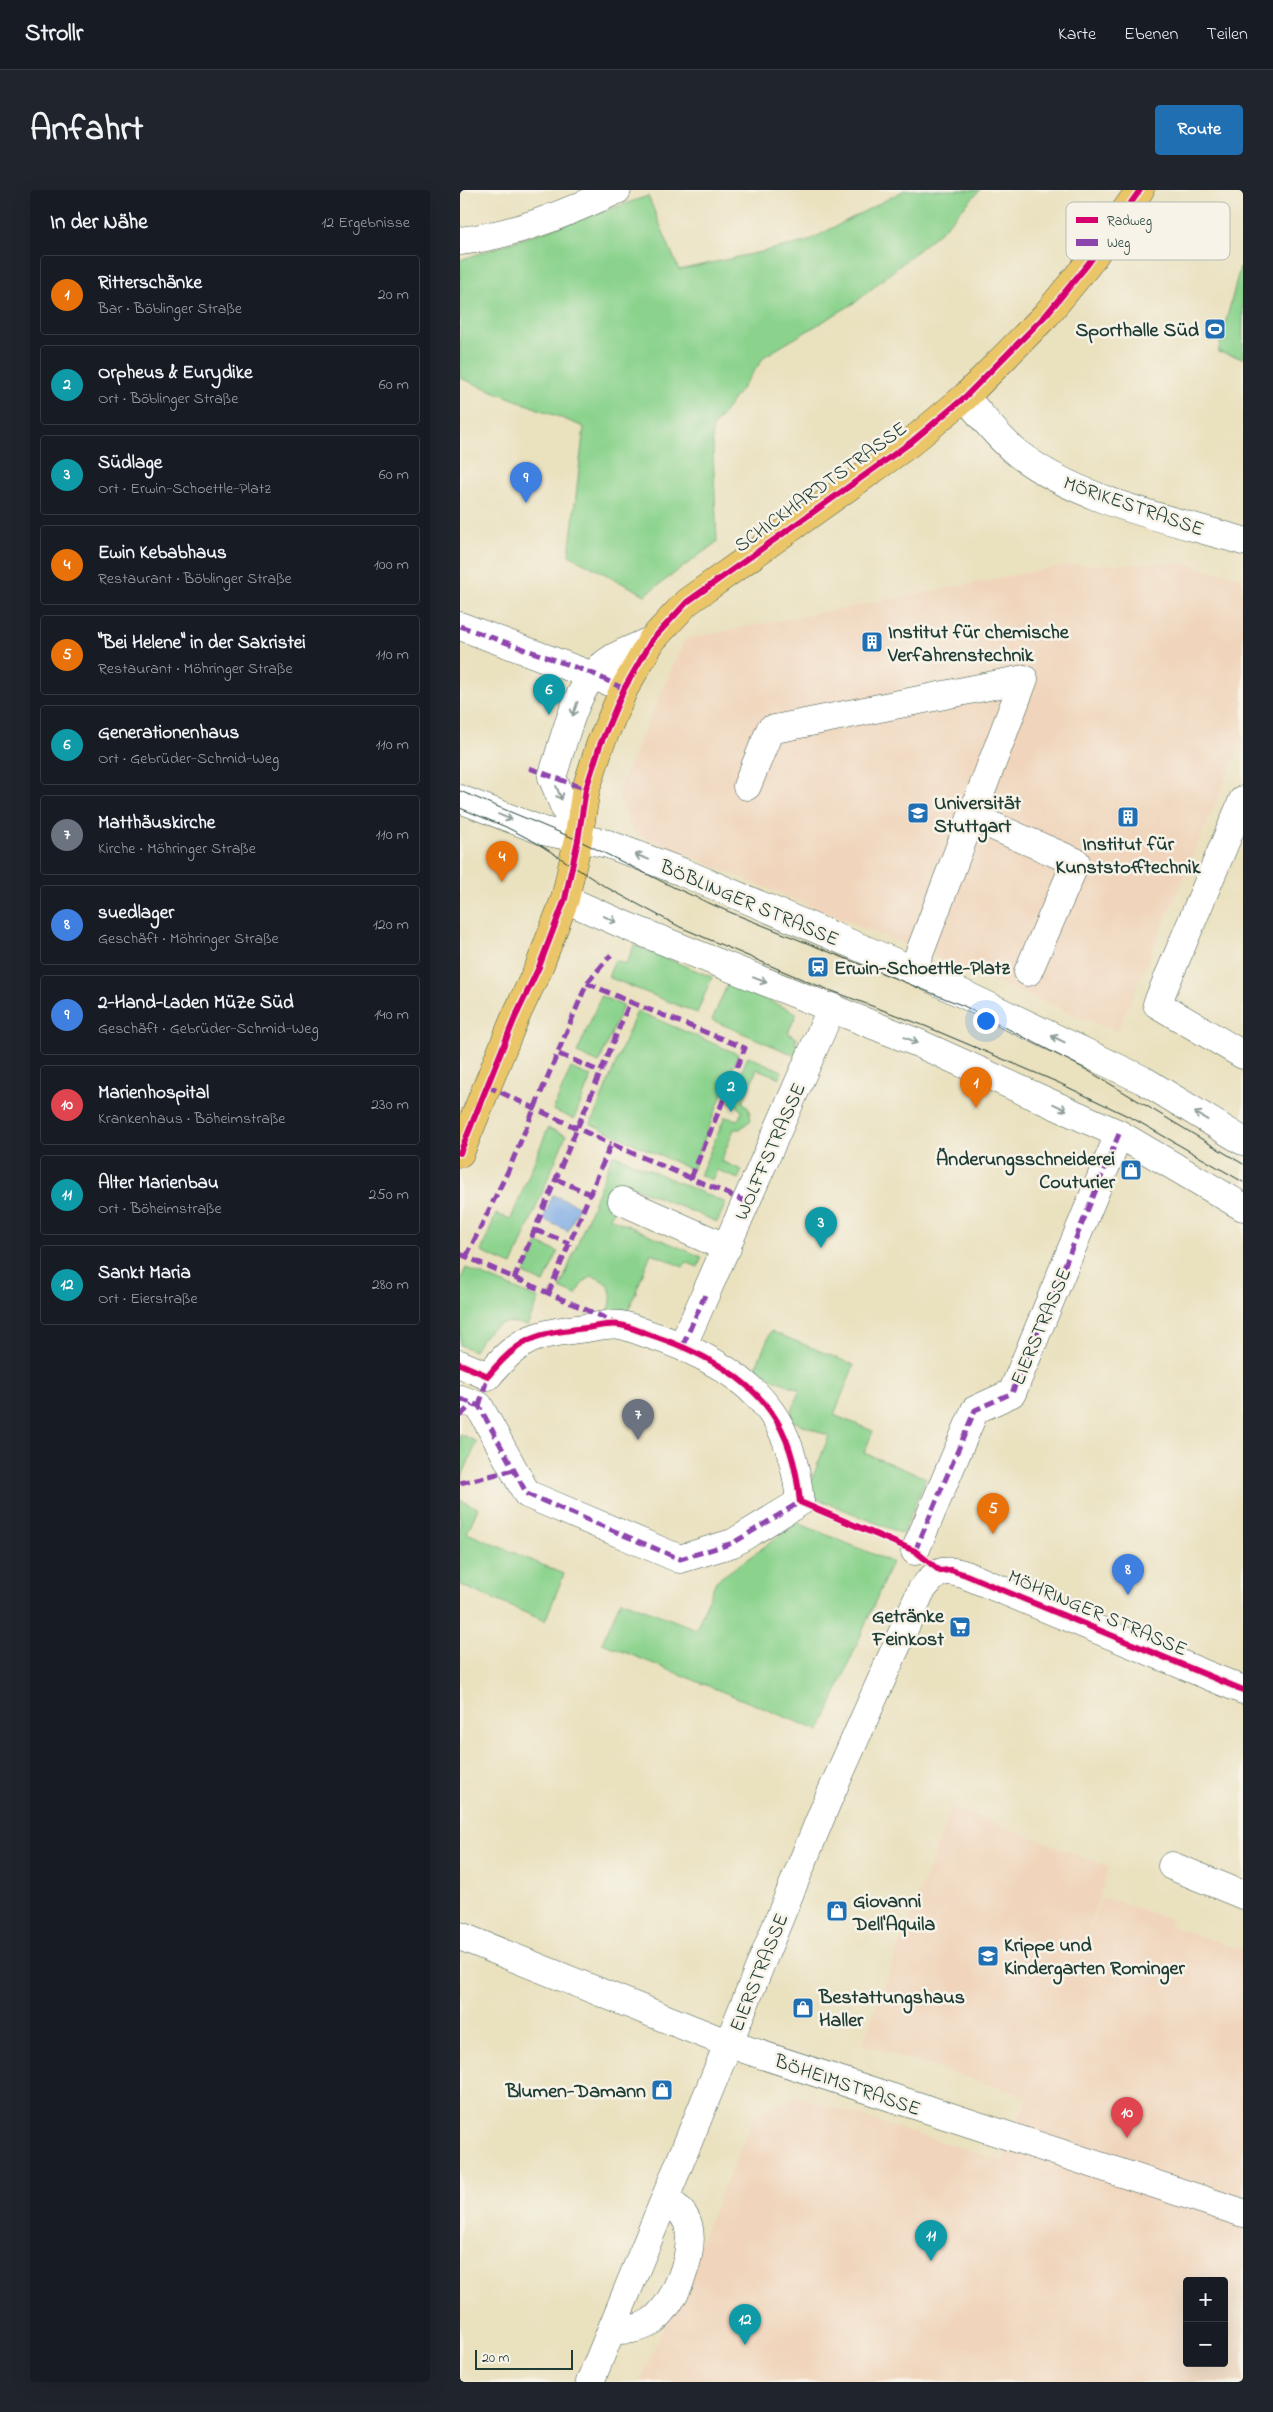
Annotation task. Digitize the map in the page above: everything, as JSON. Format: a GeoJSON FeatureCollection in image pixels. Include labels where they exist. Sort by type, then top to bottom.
{"type":"FeatureCollection","features":[{"type":"Feature","properties":{"kind":"main road","name":"SCHICKHARDTSTRASSE"},"geometry":{"type":"LineString","coordinates":[[1132,202],[1140,190]]}},
{"type":"Feature","properties":{"kind":"main road","name":"SCHICKHARDTSTRASSE"},"geometry":{"type":"LineString","coordinates":[[460,1152],[514,1020],[539,968],[565,899],[590,775],[624,689],[652,640],[687,602],[910,443],[965,397],[1046,314],[1091,260]]}},
{"type":"Feature","properties":{"kind":"street"},"geometry":{"type":"LineString","coordinates":[[460,242],[493,238],[562,215],[617,190]]}},
{"type":"Feature","properties":{"kind":"street","name":"MÖRIKESTRASSE"},"geometry":{"type":"LineString","coordinates":[[965,397],[1000,437],[1017,453],[1044,471],[1078,488],[1105,498],[1243,541]]}},
{"type":"Feature","properties":{"kind":"street"},"geometry":{"type":"LineString","coordinates":[[460,626],[594,674],[624,689]]}},
{"type":"Feature","properties":{"kind":"street"},"geometry":{"type":"LineString","coordinates":[[578,840],[552,776],[580,695],[594,674],[612,658],[652,640]]}},
{"type":"Feature","properties":{"kind":"street"},"geometry":{"type":"LineString","coordinates":[[748,786],[770,730],[1024,679],[913,970]]}},
{"type":"Feature","properties":{"kind":"street","name":"BÖBLINGER STRASSE"},"geometry":{"type":"LineString","coordinates":[[460,798],[518,822],[578,840],[608,844],[682,872],[913,970],[1143,1080],[1243,1141]]}},
{"type":"Feature","properties":{"kind":"street"},"geometry":{"type":"LineString","coordinates":[[1243,800],[1157,1004],[1243,1055]]}},
{"type":"Feature","properties":{"kind":"street"},"geometry":{"type":"LineString","coordinates":[[972,817],[1076,862],[1028,972]]}},
{"type":"Feature","properties":{"kind":"street"},"geometry":{"type":"LineString","coordinates":[[565,899],[682,949],[832,1007],[918,1043],[1119,1134],[1243,1207]]}},
{"type":"Feature","properties":{"kind":"street","name":"WOLFFSTRASSE"},"geometry":{"type":"LineString","coordinates":[[683,1345],[832,1007]]}},
{"type":"Feature","properties":{"kind":"street","name":"EIERSTRASSE"},"geometry":{"type":"LineString","coordinates":[[915,1551],[975,1410],[1012,1393],[1119,1134]]}},
{"type":"Feature","properties":{"kind":"street"},"geometry":{"type":"LineString","coordinates":[[622,1201],[727,1248]]}},
{"type":"Feature","properties":{"kind":"street"},"geometry":{"type":"LineString","coordinates":[[619,1324],[683,1345],[741,1380],[772,1413],[790,1448],[798,1479],[800,1502],[733,1543],[680,1558],[527,1494],[469,1403],[503,1358],[522,1343],[544,1333],[619,1324]]}},
{"type":"Feature","properties":{"kind":"street"},"geometry":{"type":"LineString","coordinates":[[460,1364],[488,1376]]}},
{"type":"Feature","properties":{"kind":"street","name":"MÖHRINGER STRASSE"},"geometry":{"type":"LineString","coordinates":[[940,1571],[951,1570],[966,1575],[1243,1690]]}},
{"type":"Feature","properties":{"kind":"street","name":"EIERSTRASSE"},"geometry":{"type":"LineString","coordinates":[[590,2382],[834,1784],[921,1591],[932,1577],[940,1571]]}},
{"type":"Feature","properties":{"kind":"street"},"geometry":{"type":"LineString","coordinates":[[1172,1866],[1243,1895]]}},
{"type":"Feature","properties":{"kind":"street","name":"BÖHEIMSTRASSE"},"geometry":{"type":"LineString","coordinates":[[460,1936],[729,2044],[1243,2213]]}},
{"type":"Feature","properties":{"kind":"street"},"geometry":{"type":"LineString","coordinates":[[612,2330],[632,2330],[652,2321],[671,2300],[686,2265],[689,2242],[688,2224],[677,2207],[665,2199]]}},
{"type":"Feature","properties":{"kind":"shaded area","name":"Universität Stuttgart"},"geometry":{"type":"Polygon","coordinates":[[[1182,563],[1243,578],[1243,739],[1117,1032],[635,834],[617,793],[685,639],[1067,565],[1182,563]]]}},
{"type":"Feature","properties":{"kind":"shaded area"},"geometry":{"type":"Polygon","coordinates":[[[952,1807],[1109,1867],[1085,1940],[1102,1898],[1105,1898],[1171,1919],[1170,1926],[1243,1951],[1243,2382],[640,2382],[755,2115],[796,2096],[1003,2161],[1027,2097],[862,2044],[952,1807]]]}},
{"type":"Feature","properties":{"kind":"green space"},"geometry":{"type":"Polygon","coordinates":[[[905,190],[980,190],[942,230],[856,302],[765,356],[712,429],[717,542],[645,595],[569,555],[584,427],[460,378],[460,260],[648,196],[679,270],[806,242],[905,190]]]}},
{"type":"Feature","properties":{"kind":"green space"},"geometry":{"type":"Polygon","coordinates":[[[1243,256],[1243,358],[1218,352],[1243,256]]]}},
{"type":"Feature","properties":{"kind":"green space"},"geometry":{"type":"Polygon","coordinates":[[[634,945],[712,977],[697,1013],[608,977],[615,960],[626,964],[634,945]]]}},
{"type":"Feature","properties":{"kind":"green space"},"geometry":{"type":"Polygon","coordinates":[[[728,983],[797,1013],[788,1033],[797,1038],[795,1044],[798,1045],[794,1055],[712,1020],[728,983]]]}},
{"type":"Feature","properties":{"kind":"green space"},"geometry":{"type":"Polygon","coordinates":[[[601,996],[623,1006],[599,1063],[577,1053],[601,996]]]}},
{"type":"Feature","properties":{"kind":"green space"},"geometry":{"type":"Polygon","coordinates":[[[637,1011],[738,1054],[692,1170],[591,1124],[637,1011]]]}},
{"type":"Feature","properties":{"kind":"green space"},"geometry":{"type":"Polygon","coordinates":[[[748,1056],[782,1071],[780,1078],[757,1069],[743,1102],[749,1109],[751,1120],[740,1129],[734,1129],[721,1161],[742,1170],[738,1179],[717,1170],[712,1180],[700,1175],[725,1117],[738,1120],[742,1112],[738,1106],[729,1102],[748,1056]]]}},
{"type":"Feature","properties":{"kind":"green space"},"geometry":{"type":"Polygon","coordinates":[[[571,1068],[591,1077],[574,1119],[553,1110],[571,1068]]]}},
{"type":"Feature","properties":{"kind":"green space"},"geometry":{"type":"Polygon","coordinates":[[[548,1128],[566,1135],[512,1265],[481,1252],[496,1214],[511,1219],[548,1128]]]}},
{"type":"Feature","properties":{"kind":"green space"},"geometry":{"type":"Polygon","coordinates":[[[613,1154],[726,1203],[717,1222],[624,1183],[610,1218],[702,1257],[698,1267],[686,1262],[683,1267],[651,1253],[626,1317],[609,1310],[610,1289],[598,1278],[592,1276],[586,1280],[580,1286],[576,1295],[560,1288],[613,1154]]]}},
{"type":"Feature","properties":{"kind":"green space"},"geometry":{"type":"Polygon","coordinates":[[[538,1243],[558,1252],[544,1283],[524,1274],[538,1243]]]}},
{"type":"Feature","properties":{"kind":"green space"},"geometry":{"type":"Polygon","coordinates":[[[466,1268],[539,1299],[527,1326],[509,1323],[495,1326],[484,1336],[474,1351],[460,1345],[460,1281],[466,1268]]]}},
{"type":"Feature","properties":{"kind":"green space"},"geometry":{"type":"Polygon","coordinates":[[[771,1331],[854,1365],[834,1415],[873,1431],[864,1453],[926,1478],[903,1534],[806,1494],[829,1436],[788,1419],[800,1390],[754,1371],[771,1331]]]}},
{"type":"Feature","properties":{"kind":"green space"},"geometry":{"type":"Polygon","coordinates":[[[460,1434],[477,1442],[460,1481],[460,1434]]]}},
{"type":"Feature","properties":{"kind":"green space"},"geometry":{"type":"Polygon","coordinates":[[[460,1500],[478,1508],[467,1533],[564,1574],[545,1621],[460,1585],[460,1500]]]}},
{"type":"Feature","properties":{"kind":"green space"},"geometry":{"type":"Polygon","coordinates":[[[798,1523],[892,1562],[820,1731],[602,1643],[621,1600],[696,1629],[716,1581],[798,1523]]]}},
{"type":"Feature","properties":{"kind":"water"},"geometry":{"type":"Polygon","coordinates":[[[553,1195],[579,1206],[568,1231],[543,1219],[553,1195]]]}},
{"type":"Feature","properties":{"kind":"tram line"},"geometry":{"type":"LineString","coordinates":[[460,791],[578,840],[673,887],[727,911],[964,1006],[1087,1070],[1243,1164]]}},
{"type":"Feature","properties":{"kind":"tram line"},"geometry":{"type":"LineString","coordinates":[[460,808],[506,827],[537,843],[604,886],[680,927],[811,983],[925,1026],[1057,1082],[1134,1119],[1243,1182]]}},
{"type":"Feature","properties":{"kind":"marked path"},"geometry":{"type":"LineString","coordinates":[[460,626],[594,674],[624,689]]}},
{"type":"Feature","properties":{"kind":"marked path"},"geometry":{"type":"LineString","coordinates":[[529,768],[586,789]]}},
{"type":"Feature","properties":{"kind":"marked path"},"geometry":{"type":"LineString","coordinates":[[466,1257],[509,1169],[587,983],[611,955]]}},
{"type":"Feature","properties":{"kind":"marked path"},"geometry":{"type":"LineString","coordinates":[[587,983],[630,1002]]}},
{"type":"Feature","properties":{"kind":"marked path"},"geometry":{"type":"LineString","coordinates":[[514,1279],[630,1002],[745,1048],[691,1178]]}},
{"type":"Feature","properties":{"kind":"marked path"},"geometry":{"type":"LineString","coordinates":[[559,1054],[601,1072]]}},
{"type":"Feature","properties":{"kind":"marked path"},"geometry":{"type":"LineString","coordinates":[[487,1086],[611,1144]]}},
{"type":"Feature","properties":{"kind":"marked path"},"geometry":{"type":"LineString","coordinates":[[915,1551],[975,1410],[1012,1393],[1119,1134]]}},
{"type":"Feature","properties":{"kind":"marked path"},"geometry":{"type":"LineString","coordinates":[[548,1294],[611,1144],[747,1202]]}},
{"type":"Feature","properties":{"kind":"marked path"},"geometry":{"type":"LineString","coordinates":[[556,1179],[590,1194]]}},
{"type":"Feature","properties":{"kind":"marked path"},"geometry":{"type":"LineString","coordinates":[[535,1230],[569,1243]]}},
{"type":"Feature","properties":{"kind":"marked path"},"geometry":{"type":"LineString","coordinates":[[460,1254],[614,1322]]}},
{"type":"Feature","properties":{"kind":"marked path"},"geometry":{"type":"LineString","coordinates":[[683,1345],[705,1295]]}},
{"type":"Feature","properties":{"kind":"marked path"},"geometry":{"type":"LineString","coordinates":[[479,1406],[488,1376]]}},
{"type":"Feature","properties":{"kind":"marked path"},"geometry":{"type":"LineString","coordinates":[[460,1399],[479,1406],[527,1494],[680,1559],[733,1543],[800,1502]]}},
{"type":"Feature","properties":{"kind":"marked path"},"geometry":{"type":"LineString","coordinates":[[460,1416],[472,1404]]}},
{"type":"Feature","properties":{"kind":"marked path"},"geometry":{"type":"LineString","coordinates":[[460,1483],[514,1470]]}},
{"type":"Feature","properties":{"kind":"cycle path"},"geometry":{"type":"LineString","coordinates":[[1132,202],[1140,190]]}},
{"type":"Feature","properties":{"kind":"cycle path"},"geometry":{"type":"LineString","coordinates":[[460,1153],[514,1020],[539,967],[565,899],[578,840],[586,789],[600,745],[624,689],[652,640],[687,602],[910,443],[965,397],[1046,315],[1091,260]]}},
{"type":"Feature","properties":{"kind":"cycle path"},"geometry":{"type":"LineString","coordinates":[[460,1364],[488,1376],[510,1352],[531,1339],[554,1332],[607,1325],[626,1326],[680,1346],[731,1373],[746,1384],[771,1412],[778,1422],[792,1455],[800,1502],[915,1551],[940,1571],[951,1570],[966,1575],[1243,1690]]}},
{"type":"Feature","properties":{"kind":"place","name":"Sporthalle Süd"},"geometry":{"type":"Point","coordinates":[1215,329]}},
{"type":"Feature","properties":{"kind":"place","name":"2-Hand-Laden MüZe Süd"},"geometry":{"type":"Point","coordinates":[526,503]}},
{"type":"Feature","properties":{"kind":"place","name":"Institut für chemische Verfahrenstechnik"},"geometry":{"type":"Point","coordinates":[872,642]}},
{"type":"Feature","properties":{"kind":"place","name":"Generationenhaus"},"geometry":{"type":"Point","coordinates":[549,715]}},
{"type":"Feature","properties":{"kind":"place","name":"Universität Stuttgart"},"geometry":{"type":"Point","coordinates":[918,813]}},
{"type":"Feature","properties":{"kind":"place","name":"Institut für Kunststofftechnik"},"geometry":{"type":"Point","coordinates":[1128,817]}},
{"type":"Feature","properties":{"kind":"place","name":"Ewin Kebabhaus"},"geometry":{"type":"Point","coordinates":[502,882]}},
{"type":"Feature","properties":{"kind":"place","name":"Erwin-Schoettle-Platz"},"geometry":{"type":"Point","coordinates":[818,967]}},
{"type":"Feature","properties":{"kind":"place","name":"Ritterschänke"},"geometry":{"type":"Point","coordinates":[976,1108]}},
{"type":"Feature","properties":{"kind":"place","name":"Orpheus & Eurydike"},"geometry":{"type":"Point","coordinates":[731,1112]}},
{"type":"Feature","properties":{"kind":"place","name":"Änderungsschneiderei Couturier"},"geometry":{"type":"Point","coordinates":[1131,1170]}},
{"type":"Feature","properties":{"kind":"place","name":"Südlage"},"geometry":{"type":"Point","coordinates":[821,1248]}},
{"type":"Feature","properties":{"kind":"place","name":"Matthäuskirche"},"geometry":{"type":"Point","coordinates":[638,1440]}},
{"type":"Feature","properties":{"kind":"place","name":"\"Bei Helene\" in der Sakristei"},"geometry":{"type":"Point","coordinates":[993,1534]}},
{"type":"Feature","properties":{"kind":"place","name":"suedlager"},"geometry":{"type":"Point","coordinates":[1128,1595]}},
{"type":"Feature","properties":{"kind":"place","name":"Getränke Feinkost"},"geometry":{"type":"Point","coordinates":[960,1627]}},
{"type":"Feature","properties":{"kind":"place","name":"Giovanni Dell'Aquila"},"geometry":{"type":"Point","coordinates":[837,1911]}},
{"type":"Feature","properties":{"kind":"place","name":"Krippe und Kindergarten Rominger"},"geometry":{"type":"Point","coordinates":[988,1956]}},
{"type":"Feature","properties":{"kind":"place","name":"Bestattungshaus Haller"},"geometry":{"type":"Point","coordinates":[803,2008]}},
{"type":"Feature","properties":{"kind":"place","name":"Blumen-Damann"},"geometry":{"type":"Point","coordinates":[662,2090]}},
{"type":"Feature","properties":{"kind":"place","name":"Marienhospital"},"geometry":{"type":"Point","coordinates":[1127,2138]}},
{"type":"Feature","properties":{"kind":"place","name":"Alter Marienbau"},"geometry":{"type":"Point","coordinates":[931,2261]}},
{"type":"Feature","properties":{"kind":"place","name":"Sankt Maria"},"geometry":{"type":"Point","coordinates":[745,2345]}}]}
